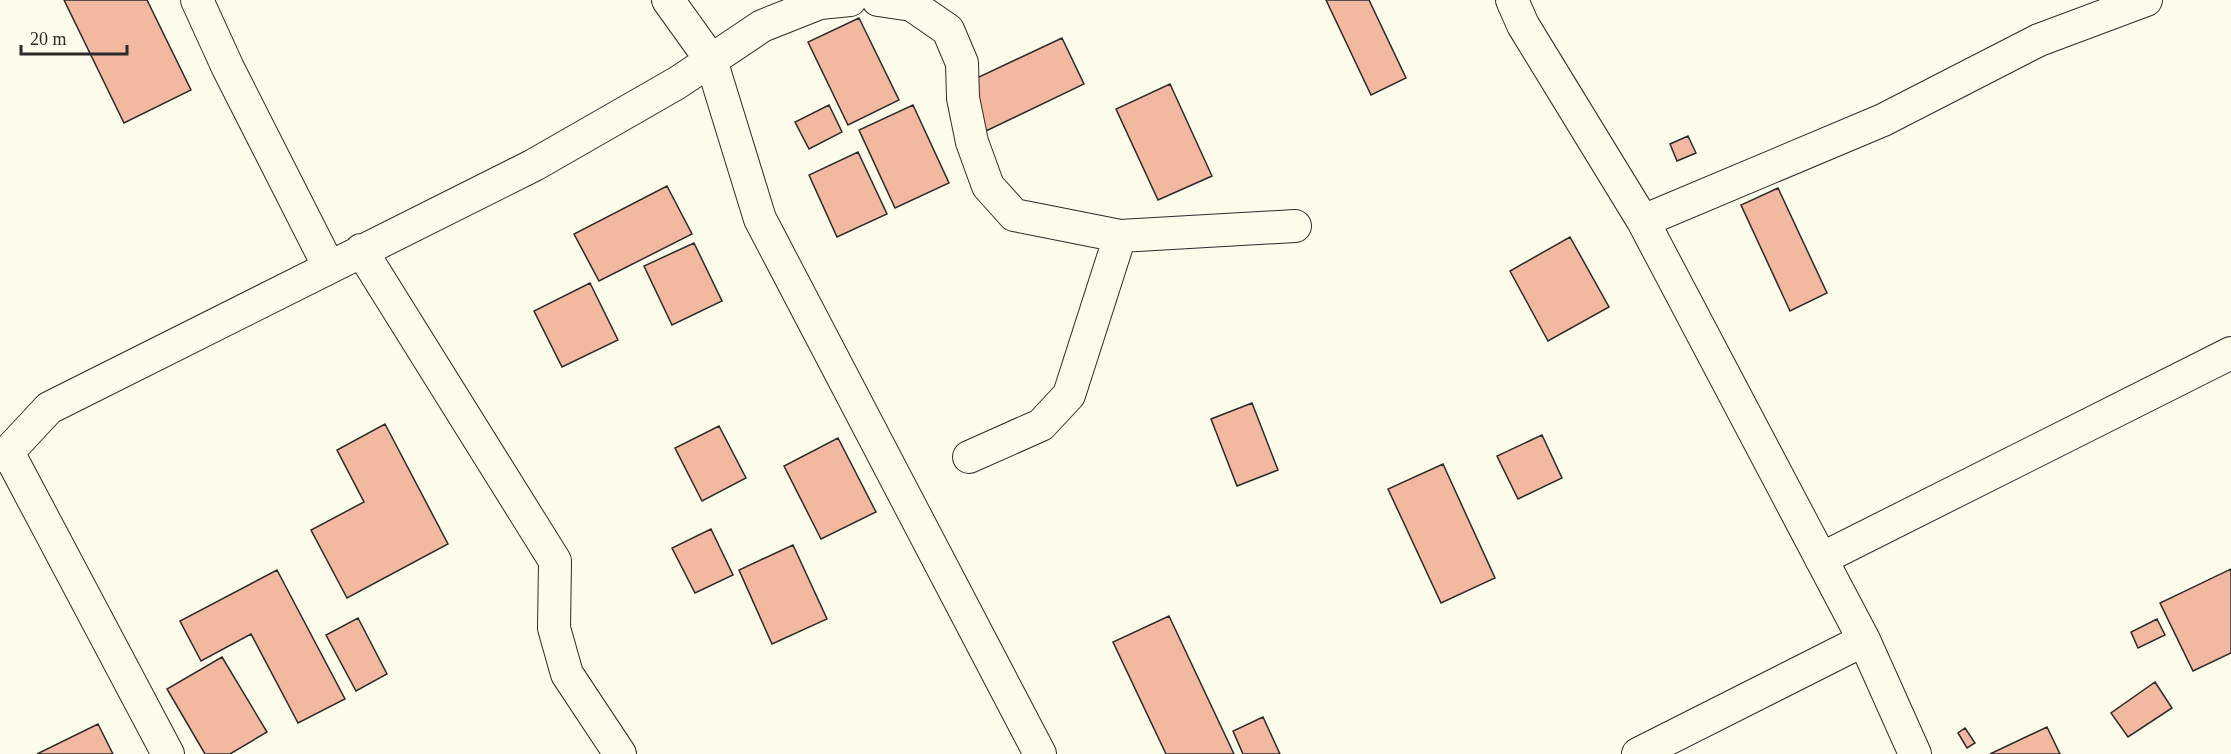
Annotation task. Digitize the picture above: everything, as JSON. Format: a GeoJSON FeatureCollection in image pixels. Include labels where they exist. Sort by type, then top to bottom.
{"type":"FeatureCollection","features":[{"type":"Feature","properties":{"kind":"street"},"geometry":{"type":"LineString","coordinates":[[197,0],[228,68],[329,267]]}},
{"type":"Feature","properties":{"kind":"street"},"geometry":{"type":"LineString","coordinates":[[668,0],[711,60],[760,219],[1040,754]]}},
{"type":"Feature","properties":{"kind":"street"},"geometry":{"type":"LineString","coordinates":[[168,754],[4,454],[49,408],[201,334],[361,250],[534,165],[677,83],[762,26],[820,3],[850,0]]}},
{"type":"Feature","properties":{"kind":"street"},"geometry":{"type":"LineString","coordinates":[[878,0],[912,5],[948,30],[962,63],[963,98],[972,142],[988,186],[1014,215],[1120,236],[1294,226]]}},
{"type":"Feature","properties":{"kind":"street"},"geometry":{"type":"LineString","coordinates":[[1512,0],[1523,25],[1643,221],[1864,640],[1915,754]]}},
{"type":"Feature","properties":{"kind":"street"},"geometry":{"type":"LineString","coordinates":[[1643,221],[1883,120],[2039,40],[2146,0]]}},
{"type":"Feature","properties":{"kind":"street"},"geometry":{"type":"LineString","coordinates":[[969,457],[1041,425],[1069,395],[1120,236]]}},
{"type":"Feature","properties":{"kind":"street"},"geometry":{"type":"LineString","coordinates":[[361,250],[555,561],[554,628],[567,674],[620,754]]}},
{"type":"Feature","properties":{"kind":"street"},"geometry":{"type":"LineString","coordinates":[[1821,559],[2231,353]]}},
{"type":"Feature","properties":{"kind":"street"},"geometry":{"type":"LineString","coordinates":[[1638,754],[1864,640]]}},
{"type":"Feature","properties":{"kind":"building"},"geometry":{"type":"Polygon","coordinates":[[[64,0],[147,0],[191,90],[124,123],[64,0]]]}},
{"type":"Feature","properties":{"kind":"building"},"geometry":{"type":"Polygon","coordinates":[[[1326,0],[1369,0],[1406,78],[1371,95],[1326,0]]]}},
{"type":"Feature","properties":{"kind":"building"},"geometry":{"type":"Polygon","coordinates":[[[859,18],[899,100],[848,125],[808,42],[859,18]]]}},
{"type":"Feature","properties":{"kind":"building"},"geometry":{"type":"Polygon","coordinates":[[[1062,38],[1084,84],[986,131],[964,84],[1062,38]]]}},
{"type":"Feature","properties":{"kind":"building"},"geometry":{"type":"Polygon","coordinates":[[[1170,84],[1212,176],[1158,200],[1116,109],[1170,84]]]}},
{"type":"Feature","properties":{"kind":"building"},"geometry":{"type":"Polygon","coordinates":[[[829,105],[842,132],[809,149],[795,122],[829,105]]]}},
{"type":"Feature","properties":{"kind":"building"},"geometry":{"type":"Polygon","coordinates":[[[913,105],[949,183],[895,208],[859,130],[913,105]]]}},
{"type":"Feature","properties":{"kind":"building"},"geometry":{"type":"Polygon","coordinates":[[[1688,136],[1696,153],[1677,161],[1670,144],[1688,136]]]}},
{"type":"Feature","properties":{"kind":"building"},"geometry":{"type":"Polygon","coordinates":[[[858,152],[887,214],[837,237],[809,175],[858,152]]]}},
{"type":"Feature","properties":{"kind":"building"},"geometry":{"type":"Polygon","coordinates":[[[667,186],[692,234],[599,281],[574,234],[667,186]]]}},
{"type":"Feature","properties":{"kind":"building"},"geometry":{"type":"Polygon","coordinates":[[[1778,188],[1827,293],[1790,311],[1741,205],[1778,188]]]}},
{"type":"Feature","properties":{"kind":"building"},"geometry":{"type":"Polygon","coordinates":[[[1570,237],[1609,307],[1548,341],[1510,271],[1570,237]]]}},
{"type":"Feature","properties":{"kind":"building"},"geometry":{"type":"Polygon","coordinates":[[[694,243],[722,301],[672,325],[644,266],[694,243]]]}},
{"type":"Feature","properties":{"kind":"building"},"geometry":{"type":"Polygon","coordinates":[[[590,283],[618,340],[562,367],[534,311],[590,283]]]}},
{"type":"Feature","properties":{"kind":"building"},"geometry":{"type":"Polygon","coordinates":[[[1252,403],[1278,470],[1237,486],[1211,419],[1252,403]]]}},
{"type":"Feature","properties":{"kind":"building"},"geometry":{"type":"Polygon","coordinates":[[[385,424],[448,544],[347,598],[311,530],[364,502],[337,450],[385,424]]]}},
{"type":"Feature","properties":{"kind":"building"},"geometry":{"type":"Polygon","coordinates":[[[719,426],[746,478],[702,501],[675,448],[719,426]]]}},
{"type":"Feature","properties":{"kind":"building"},"geometry":{"type":"Polygon","coordinates":[[[1542,435],[1562,478],[1518,499],[1497,456],[1542,435]]]}},
{"type":"Feature","properties":{"kind":"building"},"geometry":{"type":"Polygon","coordinates":[[[838,438],[876,512],[821,539],[784,466],[838,438]]]}},
{"type":"Feature","properties":{"kind":"building"},"geometry":{"type":"Polygon","coordinates":[[[1443,464],[1495,578],[1441,603],[1388,489],[1443,464]]]}},
{"type":"Feature","properties":{"kind":"building"},"geometry":{"type":"Polygon","coordinates":[[[711,529],[733,575],[695,593],[672,548],[711,529]]]}},
{"type":"Feature","properties":{"kind":"building"},"geometry":{"type":"Polygon","coordinates":[[[793,545],[827,619],[772,644],[739,570],[793,545]]]}},
{"type":"Feature","properties":{"kind":"building"},"geometry":{"type":"Polygon","coordinates":[[[2231,569],[2231,653],[2193,671],[2160,603],[2231,569]]]}},
{"type":"Feature","properties":{"kind":"building"},"geometry":{"type":"Polygon","coordinates":[[[277,570],[345,699],[298,723],[251,634],[201,661],[180,621],[277,570]]]}},
{"type":"Feature","properties":{"kind":"building"},"geometry":{"type":"Polygon","coordinates":[[[1169,616],[1234,754],[1166,754],[1113,642],[1169,616]]]}},
{"type":"Feature","properties":{"kind":"building"},"geometry":{"type":"Polygon","coordinates":[[[358,618],[387,674],[356,691],[326,635],[358,618]]]}},
{"type":"Feature","properties":{"kind":"building"},"geometry":{"type":"Polygon","coordinates":[[[2157,619],[2165,635],[2138,648],[2131,632],[2157,619]]]}},
{"type":"Feature","properties":{"kind":"building"},"geometry":{"type":"Polygon","coordinates":[[[222,657],[267,732],[230,754],[205,754],[167,689],[222,657]]]}},
{"type":"Feature","properties":{"kind":"building"},"geometry":{"type":"Polygon","coordinates":[[[2155,682],[2172,708],[2128,737],[2111,713],[2155,682]]]}},
{"type":"Feature","properties":{"kind":"building"},"geometry":{"type":"Polygon","coordinates":[[[1263,717],[1280,754],[1243,754],[1233,731],[1263,717]]]}},
{"type":"Feature","properties":{"kind":"building"},"geometry":{"type":"Polygon","coordinates":[[[98,724],[113,754],[37,754],[98,724]]]}},
{"type":"Feature","properties":{"kind":"building"},"geometry":{"type":"Polygon","coordinates":[[[2047,727],[2060,754],[1990,754],[2047,727]]]}},
{"type":"Feature","properties":{"kind":"building"},"geometry":{"type":"Polygon","coordinates":[[[1965,728],[1975,743],[1967,748],[1958,733],[1965,728]]]}}]}
